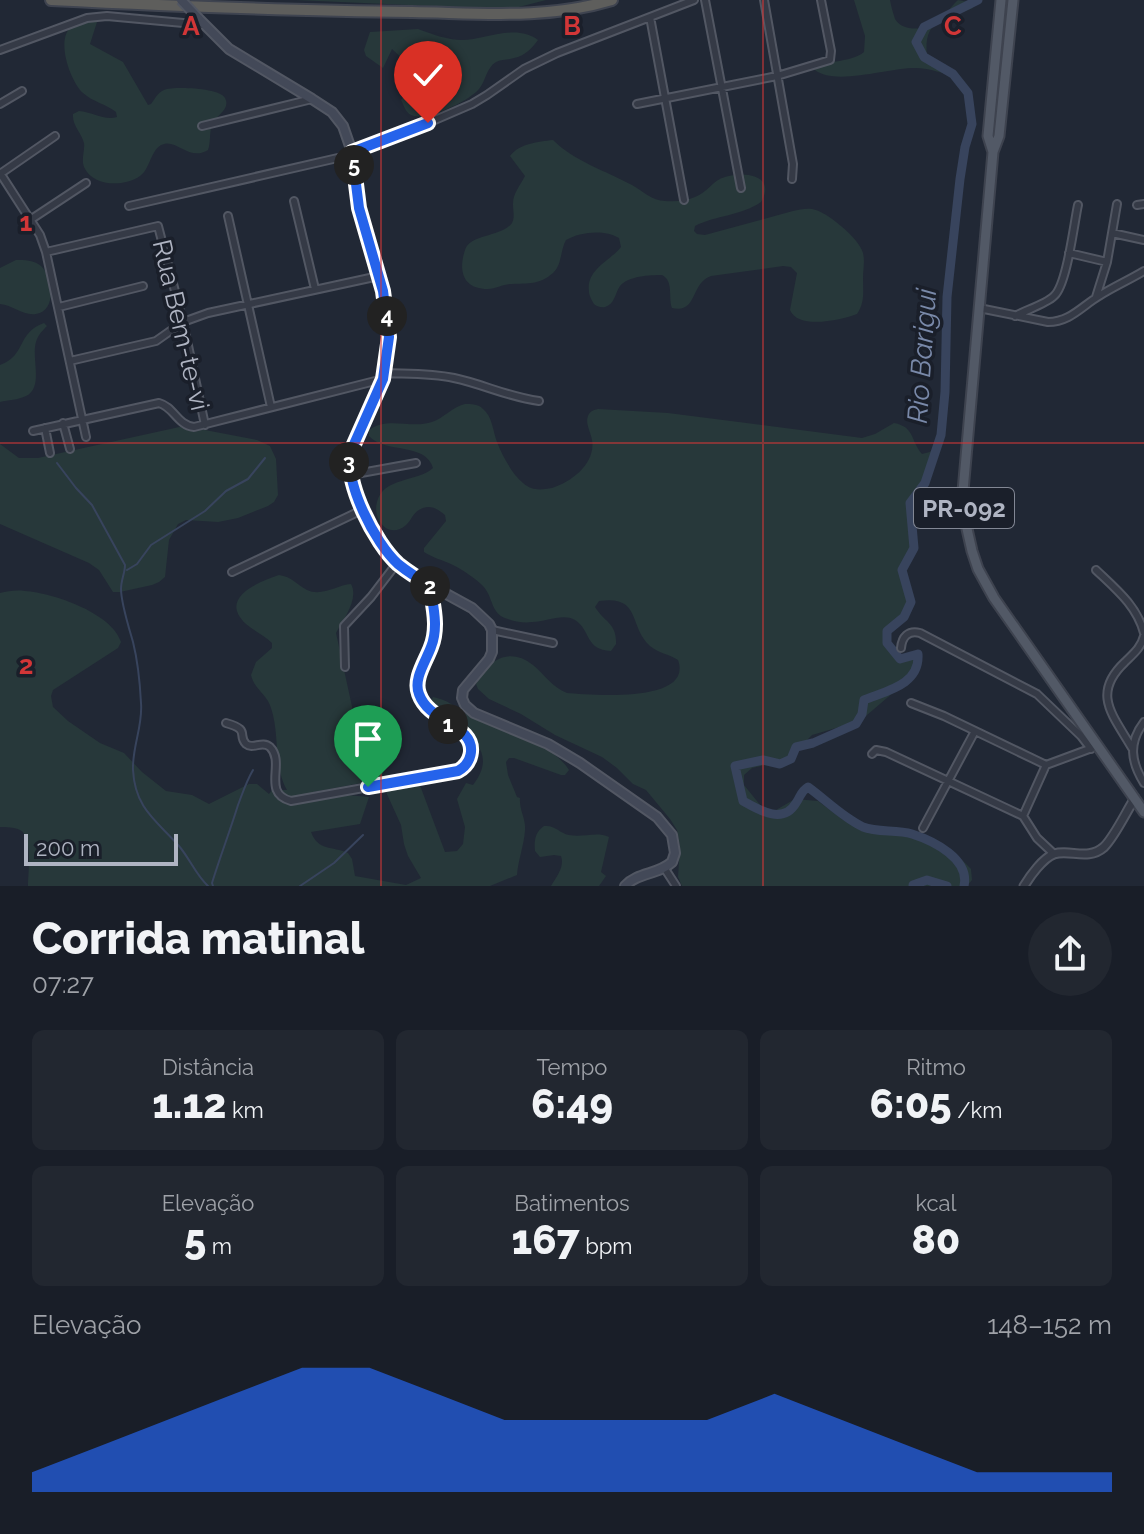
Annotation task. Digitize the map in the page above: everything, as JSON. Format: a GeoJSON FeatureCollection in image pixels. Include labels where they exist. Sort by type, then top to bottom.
{"type":"FeatureCollection","features":[{"type":"Feature","properties":{"kind":"highway"},"geometry":{"type":"LineString","coordinates":[[51,0],[524,15],[559,12],[612,0]]}},
{"type":"Feature","properties":{"kind":"main road"},"geometry":{"type":"LineString","coordinates":[[181,0],[229,49],[332,112],[343,126],[352,152],[359,208],[387,307],[389,337],[384,376],[349,460],[350,475],[362,510],[397,563],[472,608],[492,630],[492,652],[463,690],[465,705],[474,713],[548,744],[580,763],[657,817],[672,835],[675,843],[672,862],[665,869],[636,877],[625,886]]}},
{"type":"Feature","properties":{"kind":"main road","name":"PR-092"},"geometry":{"type":"LineString","coordinates":[[993,152],[988,136],[1001,0]]}},
{"type":"Feature","properties":{"kind":"main road","name":"PR-092"},"geometry":{"type":"LineString","coordinates":[[1013,0],[999,136],[993,152],[963,491],[965,520],[978,569],[994,598],[1095,747],[1144,812]]}},
{"type":"Feature","properties":{"kind":"street"},"geometry":{"type":"LineString","coordinates":[[129,206],[331,160],[472,104],[524,69],[557,53],[694,0]]}},
{"type":"Feature","properties":{"kind":"street"},"geometry":{"type":"LineString","coordinates":[[705,0],[741,188]]}},
{"type":"Feature","properties":{"kind":"street"},"geometry":{"type":"LineString","coordinates":[[764,0],[793,164],[792,179]]}},
{"type":"Feature","properties":{"kind":"street"},"geometry":{"type":"LineString","coordinates":[[637,104],[777,76],[830,60],[821,0]]}},
{"type":"Feature","properties":{"kind":"street"},"geometry":{"type":"LineString","coordinates":[[0,50],[87,18],[107,16],[205,25]]}},
{"type":"Feature","properties":{"kind":"street"},"geometry":{"type":"LineString","coordinates":[[650,17],[684,200]]}},
{"type":"Feature","properties":{"kind":"street"},"geometry":{"type":"LineString","coordinates":[[0,104],[22,91]]}},
{"type":"Feature","properties":{"kind":"street"},"geometry":{"type":"LineString","coordinates":[[202,126],[312,99]]}},
{"type":"Feature","properties":{"kind":"street"},"geometry":{"type":"LineString","coordinates":[[55,136],[0,174],[40,235],[46,252],[86,437]]}},
{"type":"Feature","properties":{"kind":"street"},"geometry":{"type":"LineString","coordinates":[[30,220],[86,183]]}},
{"type":"Feature","properties":{"kind":"street"},"geometry":{"type":"LineString","coordinates":[[294,201],[315,289]]}},
{"type":"Feature","properties":{"kind":"street"},"geometry":{"type":"LineString","coordinates":[[1096,297],[1107,262],[1117,204]]}},
{"type":"Feature","properties":{"kind":"street"},"geometry":{"type":"LineString","coordinates":[[1015,316],[1056,295],[1062,285],[1078,205]]}},
{"type":"Feature","properties":{"kind":"street"},"geometry":{"type":"LineString","coordinates":[[228,216],[271,407]]}},
{"type":"Feature","properties":{"kind":"street","name":"Rua Bem-te-vi"},"geometry":{"type":"LineString","coordinates":[[46,252],[158,226],[205,425]]}},
{"type":"Feature","properties":{"kind":"street"},"geometry":{"type":"LineString","coordinates":[[1112,233],[1144,240]]}},
{"type":"Feature","properties":{"kind":"street"},"geometry":{"type":"LineString","coordinates":[[1069,253],[1107,262]]}},
{"type":"Feature","properties":{"kind":"street"},"geometry":{"type":"LineString","coordinates":[[979,308],[1058,322],[1144,271]]}},
{"type":"Feature","properties":{"kind":"street"},"geometry":{"type":"LineString","coordinates":[[70,361],[156,341],[183,322],[208,313],[379,276]]}},
{"type":"Feature","properties":{"kind":"street"},"geometry":{"type":"LineString","coordinates":[[59,307],[143,286]]}},
{"type":"Feature","properties":{"kind":"street"},"geometry":{"type":"LineString","coordinates":[[33,431],[159,403],[165,405],[178,421],[194,427],[384,376],[430,374],[456,378],[518,398],[539,401]]}},
{"type":"Feature","properties":{"kind":"street"},"geometry":{"type":"LineString","coordinates":[[63,423],[70,449]]}},
{"type":"Feature","properties":{"kind":"street"},"geometry":{"type":"LineString","coordinates":[[45,428],[50,453]]}},
{"type":"Feature","properties":{"kind":"street"},"geometry":{"type":"LineString","coordinates":[[350,475],[416,463]]}},
{"type":"Feature","properties":{"kind":"street"},"geometry":{"type":"LineString","coordinates":[[232,572],[362,510]]}},
{"type":"Feature","properties":{"kind":"street"},"geometry":{"type":"LineString","coordinates":[[345,667],[344,626],[397,563]]}},
{"type":"Feature","properties":{"kind":"street"},"geometry":{"type":"LineString","coordinates":[[1096,570],[1129,603],[1144,635],[1137,651],[1112,676],[1107,689],[1110,710],[1132,748],[1136,769],[1144,783]]}},
{"type":"Feature","properties":{"kind":"street"},"geometry":{"type":"LineString","coordinates":[[226,723],[240,728],[247,744],[263,743],[273,751],[277,793],[281,799],[291,801],[464,768],[471,757],[471,746],[465,735],[427,707],[417,685],[436,630],[430,585]]}},
{"type":"Feature","properties":{"kind":"street"},"geometry":{"type":"LineString","coordinates":[[492,630],[553,643]]}},
{"type":"Feature","properties":{"kind":"street"},"geometry":{"type":"LineString","coordinates":[[901,648],[908,634],[920,633],[1037,694],[1095,747]]}},
{"type":"Feature","properties":{"kind":"street"},"geometry":{"type":"LineString","coordinates":[[911,703],[1046,765]]}},
{"type":"Feature","properties":{"kind":"street"},"geometry":{"type":"LineString","coordinates":[[1132,748],[1144,722]]}},
{"type":"Feature","properties":{"kind":"street"},"geometry":{"type":"LineString","coordinates":[[923,828],[975,731]]}},
{"type":"Feature","properties":{"kind":"street"},"geometry":{"type":"LineString","coordinates":[[1023,816],[1046,765],[1095,747]]}},
{"type":"Feature","properties":{"kind":"street"},"geometry":{"type":"LineString","coordinates":[[872,754],[876,750],[886,752],[1023,816],[1037,838],[1054,854]]}},
{"type":"Feature","properties":{"kind":"street"},"geometry":{"type":"LineString","coordinates":[[1024,886],[1031,873],[1054,854],[1085,854],[1105,846],[1135,798]]}},
{"type":"Feature","properties":{"kind":"street"},"geometry":{"type":"LineString","coordinates":[[665,869],[676,886]]}},
{"type":"Feature","properties":{"kind":"shaded area"},"geometry":{"type":"Polygon","coordinates":[[[295,0],[546,0],[499,9],[295,0]]]}},
{"type":"Feature","properties":{"kind":"shaded area"},"geometry":{"type":"Polygon","coordinates":[[[854,0],[890,0],[898,23],[914,28],[936,23],[958,0],[969,2],[973,8],[937,23],[928,35],[927,57],[958,77],[921,68],[848,76],[824,75],[815,70],[816,67],[853,58],[864,52],[865,36],[854,0]]]}},
{"type":"Feature","properties":{"kind":"shaded area"},"geometry":{"type":"Polygon","coordinates":[[[88,21],[97,22],[90,44],[123,62],[148,105],[169,89],[206,90],[225,98],[225,109],[212,125],[208,150],[195,153],[172,144],[161,145],[143,173],[126,182],[101,182],[88,174],[83,164],[84,143],[73,114],[79,111],[117,117],[112,109],[91,99],[78,88],[67,62],[66,34],[70,28],[88,21]]]}},
{"type":"Feature","properties":{"kind":"shaded area"},"geometry":{"type":"Polygon","coordinates":[[[418,29],[456,40],[520,33],[538,40],[522,55],[493,65],[479,89],[466,99],[436,113],[418,116],[409,114],[401,100],[419,75],[411,64],[392,49],[383,68],[366,56],[364,50],[370,32],[418,29]]]}},
{"type":"Feature","properties":{"kind":"shaded area"},"geometry":{"type":"Polygon","coordinates":[[[553,140],[580,160],[660,201],[691,198],[733,175],[749,175],[762,181],[765,193],[761,202],[695,226],[697,234],[705,235],[802,209],[818,211],[849,233],[863,253],[860,310],[857,314],[831,321],[810,322],[795,316],[790,310],[797,273],[791,267],[783,266],[711,276],[704,280],[686,307],[680,309],[672,308],[666,278],[662,275],[640,277],[628,280],[618,289],[608,306],[599,307],[590,295],[591,277],[621,247],[619,238],[599,233],[585,233],[566,240],[556,270],[543,280],[491,289],[473,286],[464,277],[462,265],[468,245],[507,228],[513,221],[514,196],[525,176],[510,156],[524,146],[553,140]]]}},
{"type":"Feature","properties":{"kind":"shaded area"},"geometry":{"type":"Polygon","coordinates":[[[16,260],[35,263],[45,271],[51,293],[43,312],[27,313],[0,304],[0,268],[16,260]]]}},
{"type":"Feature","properties":{"kind":"shaded area"},"geometry":{"type":"Polygon","coordinates":[[[44,323],[47,326],[36,342],[36,379],[31,392],[0,402],[0,365],[14,356],[29,332],[44,323]]]}},
{"type":"Feature","properties":{"kind":"shaded area"},"geometry":{"type":"Polygon","coordinates":[[[465,404],[477,405],[486,412],[511,470],[523,483],[537,489],[560,485],[586,464],[592,448],[587,419],[591,412],[598,409],[668,413],[862,438],[894,423],[909,431],[922,454],[930,452],[935,446],[931,478],[916,495],[913,506],[916,536],[904,574],[911,601],[910,614],[892,627],[890,644],[894,653],[915,657],[908,680],[860,721],[812,735],[787,760],[752,768],[744,775],[744,785],[765,811],[776,810],[795,799],[818,801],[843,820],[874,832],[928,840],[971,869],[972,880],[967,886],[682,886],[678,877],[680,846],[677,830],[646,790],[633,784],[602,757],[489,699],[476,684],[493,662],[508,656],[524,659],[567,693],[637,694],[671,684],[679,674],[678,660],[650,646],[628,607],[613,600],[599,601],[595,607],[614,631],[616,644],[611,651],[592,643],[580,624],[570,618],[526,622],[502,617],[476,580],[457,567],[424,552],[446,521],[445,515],[435,508],[420,509],[400,529],[388,529],[379,521],[377,502],[386,488],[433,468],[429,460],[414,451],[376,441],[369,436],[369,430],[383,424],[432,422],[465,404]]]}},
{"type":"Feature","properties":{"kind":"shaded area"},"geometry":{"type":"Polygon","coordinates":[[[184,426],[257,440],[270,446],[276,459],[278,495],[268,506],[238,518],[218,522],[186,520],[178,524],[169,540],[165,577],[159,582],[113,592],[99,570],[89,563],[0,524],[0,444],[19,458],[38,458],[184,426]]]}},
{"type":"Feature","properties":{"kind":"shaded area"},"geometry":{"type":"Polygon","coordinates":[[[279,575],[313,592],[351,584],[352,602],[336,633],[363,757],[383,773],[361,783],[314,792],[369,797],[360,824],[311,832],[317,842],[348,853],[355,876],[406,885],[421,878],[408,856],[401,825],[386,792],[398,788],[402,782],[418,780],[445,852],[457,851],[463,844],[465,827],[457,799],[466,783],[473,785],[483,760],[474,740],[434,708],[430,702],[433,697],[483,723],[538,744],[561,760],[569,770],[561,775],[514,758],[506,762],[508,775],[520,798],[525,826],[517,875],[490,886],[28,886],[27,839],[20,830],[0,827],[0,593],[22,591],[51,596],[80,606],[106,622],[121,642],[118,648],[53,690],[53,707],[100,743],[124,753],[166,791],[192,795],[209,804],[249,784],[257,784],[269,794],[272,790],[287,790],[280,771],[271,708],[251,675],[256,662],[272,648],[272,643],[246,624],[236,606],[244,592],[279,575]]]}},
{"type":"Feature","properties":{"kind":"shaded area"},"geometry":{"type":"Polygon","coordinates":[[[544,826],[569,835],[609,837],[601,872],[606,876],[599,886],[551,886],[562,860],[561,856],[554,855],[540,857],[535,851],[536,837],[544,826]]]}},
{"type":"Feature","properties":{"kind":"waterway","name":"Rio Barigui"},"geometry":{"type":"LineString","coordinates":[[964,886],[962,867],[940,846],[912,834],[863,827],[808,787],[791,810],[784,813],[771,814],[756,808],[743,801],[735,766],[763,760],[780,764],[791,759],[796,747],[856,724],[862,714],[864,700],[908,680],[917,665],[918,654],[900,659],[887,643],[887,631],[904,617],[911,602],[902,570],[914,548],[910,503],[925,483],[941,435],[947,297],[960,179],[972,124],[968,93],[953,74],[924,57],[916,42],[924,27],[978,0]]}},
{"type":"Feature","properties":{"kind":"waterway"},"geometry":{"type":"LineString","coordinates":[[127,570],[137,564],[151,545],[205,511],[226,491],[248,479],[265,458]]}},
{"type":"Feature","properties":{"kind":"waterway"},"geometry":{"type":"LineString","coordinates":[[57,463],[92,505],[125,565],[121,595],[136,657],[141,703],[133,761],[138,795],[148,813],[179,846],[208,886]]}},
{"type":"Feature","properties":{"kind":"waterway"},"geometry":{"type":"LineString","coordinates":[[213,886],[238,805],[253,770]]}},
{"type":"Feature","properties":{"kind":"waterway"},"geometry":{"type":"LineString","coordinates":[[300,886],[334,863],[363,835]]}},
{"type":"Feature","properties":{"kind":"waterway","name":"Rio Barigui"},"geometry":{"type":"LineString","coordinates":[[914,886],[927,880],[947,886]]}},
{"type":"Feature","properties":{"kind":"route"},"geometry":{"type":"LineString","coordinates":[[368,787],[458,771],[471,757],[471,746],[465,735],[427,707],[419,695],[419,675],[436,630],[430,585],[397,563],[386,550],[362,510],[350,475],[351,451],[383,379],[389,337],[387,307],[359,208],[352,152],[428,123]]}}]}
